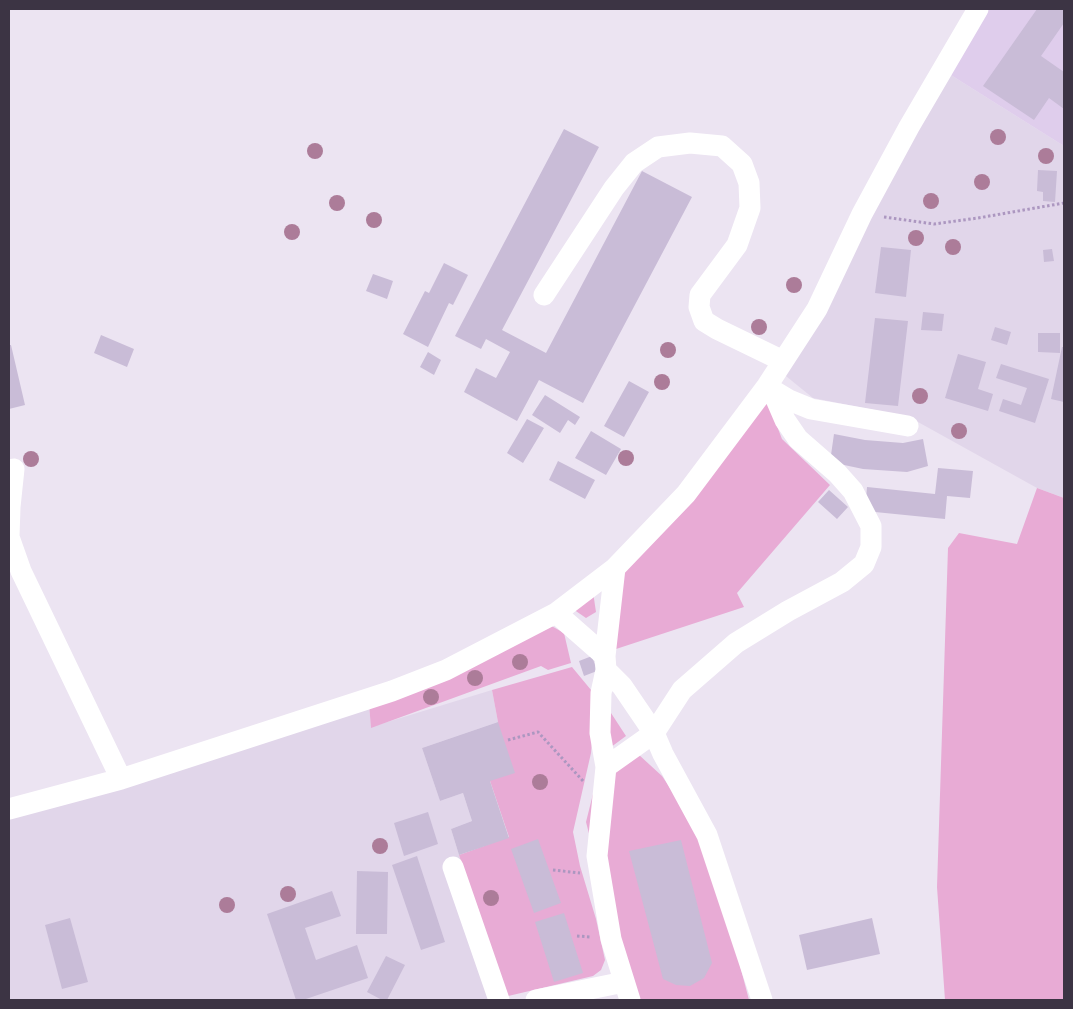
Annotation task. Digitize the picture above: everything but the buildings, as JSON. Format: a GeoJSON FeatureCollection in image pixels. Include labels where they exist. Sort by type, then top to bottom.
{"type":"FeatureCollection","features":[{"type":"Feature","properties":{"kind":"street"},"geometry":{"type":"LineString","coordinates":[[9,809],[121,779],[392,691],[446,670],[556,613],[615,568],[686,494],[769,388],[783,361],[817,309],[862,214],[909,127],[978,9]]}},
{"type":"Feature","properties":{"kind":"street"},"geometry":{"type":"LineString","coordinates":[[544,295],[614,188],[634,163],[658,147],[690,142],[722,146],[742,164],[748,183],[750,208],[737,245],[700,295],[699,307],[704,321],[710,325],[783,361]]}},
{"type":"Feature","properties":{"kind":"street"},"geometry":{"type":"LineString","coordinates":[[769,388],[810,409],[908,426]]}},
{"type":"Feature","properties":{"kind":"street"},"geometry":{"type":"LineString","coordinates":[[606,767],[654,733],[682,690],[736,643],[788,611],[842,582],[864,564],[871,547],[871,526],[853,491],[837,473],[798,439],[785,420],[769,388]]}},
{"type":"Feature","properties":{"kind":"street"},"geometry":{"type":"LineString","coordinates":[[14,469],[9,537],[21,571],[121,779]]}},
{"type":"Feature","properties":{"kind":"street"},"geometry":{"type":"LineString","coordinates":[[536,1000],[627,991],[611,940],[597,856],[606,767],[600,732],[601,693],[606,663],[615,568]]}},
{"type":"Feature","properties":{"kind":"street"},"geometry":{"type":"LineString","coordinates":[[556,613],[606,663],[654,733],[663,754],[707,835],[762,1000]]}},
{"type":"Feature","properties":{"kind":"street"},"geometry":{"type":"LineString","coordinates":[[453,867],[499,1000]]}},
{"type":"Feature","properties":{"kind":"path"},"geometry":{"type":"LineString","coordinates":[[862,214],[934,224],[1064,203]]}},
{"type":"Feature","properties":{"kind":"path"},"geometry":{"type":"LineString","coordinates":[[508,740],[538,732],[602,800]]}},
{"type":"Feature","properties":{"kind":"shaded area"},"geometry":{"type":"Polygon","coordinates":[[[987,9],[1064,9],[1064,146],[946,72],[987,9]]]}},
{"type":"Feature","properties":{"kind":"shaded area"},"geometry":{"type":"Polygon","coordinates":[[[946,72],[1064,146],[1064,498],[1037,488],[909,417],[813,398],[776,368],[946,72]]]}},
{"type":"Feature","properties":{"kind":"shaded area"},"geometry":{"type":"Polygon","coordinates":[[[763,390],[782,439],[830,485],[737,593],[744,607],[613,650],[622,575],[763,390]]]}},
{"type":"Feature","properties":{"kind":"shaded area"},"geometry":{"type":"Polygon","coordinates":[[[1037,488],[1064,498],[1064,1000],[945,1000],[937,887],[948,548],[959,533],[1017,544],[1037,488]]]}},
{"type":"Feature","properties":{"kind":"shaded area"},"geometry":{"type":"Polygon","coordinates":[[[593,592],[596,612],[586,618],[570,607],[593,592]]]}},
{"type":"Feature","properties":{"kind":"shaded area"},"geometry":{"type":"Polygon","coordinates":[[[548,624],[564,633],[571,663],[548,670],[541,666],[371,728],[369,704],[548,624]]]}},
{"type":"Feature","properties":{"kind":"shaded area"},"geometry":{"type":"Polygon","coordinates":[[[572,667],[596,696],[591,753],[573,832],[605,960],[601,970],[593,976],[504,997],[459,855],[509,837],[490,781],[498,722],[492,690],[572,667]]]}},
{"type":"Feature","properties":{"kind":"shaded area"},"geometry":{"type":"Polygon","coordinates":[[[492,690],[498,722],[422,748],[440,801],[463,793],[472,821],[451,829],[504,1000],[9,1000],[9,813],[369,704],[371,727],[492,690]]]}},
{"type":"Feature","properties":{"kind":"shaded area"},"geometry":{"type":"Polygon","coordinates":[[[611,713],[626,736],[603,753],[611,713]]]}},
{"type":"Feature","properties":{"kind":"shaded area"},"geometry":{"type":"Polygon","coordinates":[[[626,743],[662,776],[700,832],[717,878],[749,1000],[632,1000],[586,822],[598,774],[626,743]]]}}]}
